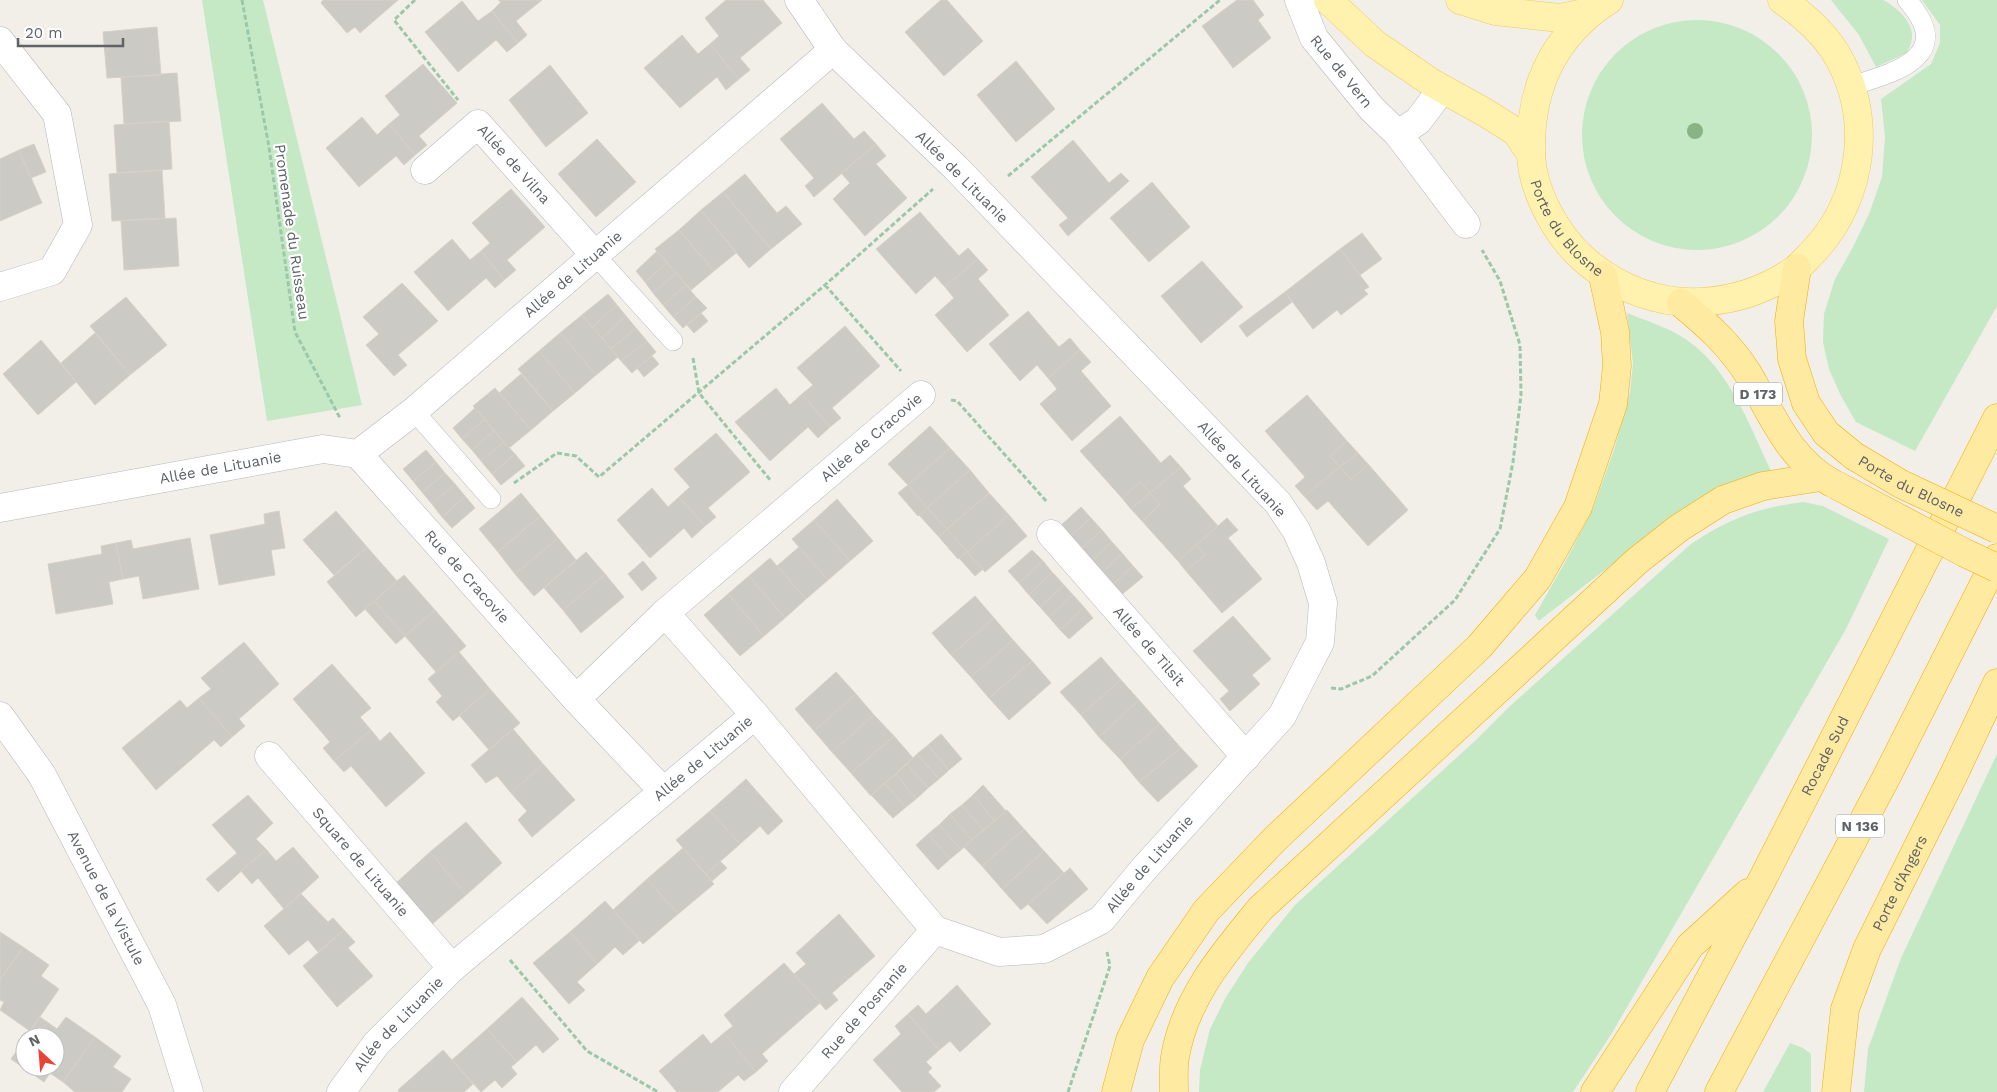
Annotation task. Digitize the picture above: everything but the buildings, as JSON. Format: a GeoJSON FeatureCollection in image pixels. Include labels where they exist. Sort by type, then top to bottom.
{"type":"FeatureCollection","features":[{"type":"Feature","properties":{"kind":"highway","name":"Porte du Blosne"},"geometry":{"type":"LineString","coordinates":[[1797,268],[1789,321],[1792,359],[1806,402],[1826,433],[1854,456],[1901,484],[1997,529]]}},
{"type":"Feature","properties":{"kind":"highway"},"geometry":{"type":"LineString","coordinates":[[1116,1092],[1130,1040],[1160,978],[1206,911],[1275,839],[1479,647],[1538,578],[1578,506],[1613,404],[1617,366],[1615,332],[1603,276]]}},
{"type":"Feature","properties":{"kind":"highway","name":"D 173"},"geometry":{"type":"LineString","coordinates":[[1681,303],[1728,345],[1746,372],[1785,440],[1829,481],[1964,553],[1997,568]]}},
{"type":"Feature","properties":{"kind":"highway","name":"Rocade Sud"},"geometry":{"type":"LineString","coordinates":[[1650,1092],[1762,880],[1997,418]]}},
{"type":"Feature","properties":{"kind":"highway"},"geometry":{"type":"LineString","coordinates":[[1174,1092],[1175,1058],[1188,1014],[1203,982],[1260,909],[1637,561],[1680,528],[1723,500],[1755,488],[1829,481]]}},
{"type":"Feature","properties":{"kind":"highway","name":"N 136"},"geometry":{"type":"LineString","coordinates":[[1719,1092],[1886,778],[1997,558]]}},
{"type":"Feature","properties":{"kind":"highway","name":"Porte d'Angers"},"geometry":{"type":"LineString","coordinates":[[1836,1092],[1845,1009],[1867,949],[1997,683]]}},
{"type":"Feature","properties":{"kind":"highway"},"geometry":{"type":"LineString","coordinates":[[1594,1092],[1690,946],[1762,880]]}},
{"type":"Feature","properties":{"kind":"main road"},"geometry":{"type":"LineString","coordinates":[[1328,0],[1375,44],[1442,89],[1516,132],[1531,154]]}},
{"type":"Feature","properties":{"kind":"main road"},"geometry":{"type":"LineString","coordinates":[[1460,0],[1495,11],[1560,18],[1599,6]]}},
{"type":"Feature","properties":{"kind":"main road","name":"Porte du Blosne"},"geometry":{"type":"LineString","coordinates":[[1599,6],[1562,41],[1543,76],[1532,114],[1531,154],[1538,190],[1553,223],[1575,252],[1603,276],[1640,294],[1681,303],[1722,301],[1761,289],[1797,268],[1825,239],[1846,204],[1858,166],[1859,125],[1851,86],[1834,50],[1808,19],[1782,0]]}},
{"type":"Feature","properties":{"kind":"street"},"geometry":{"type":"LineString","coordinates":[[799,0],[834,50]]}},
{"type":"Feature","properties":{"kind":"street","name":"Rue de Vern"},"geometry":{"type":"LineString","coordinates":[[1299,0],[1314,38],[1372,109],[1398,134],[1466,224]]}},
{"type":"Feature","properties":{"kind":"street"},"geometry":{"type":"LineString","coordinates":[[0,40],[57,114],[78,225],[52,271],[0,287]]}},
{"type":"Feature","properties":{"kind":"street","name":"Allée de Lituanie"},"geometry":{"type":"LineString","coordinates":[[0,508],[322,449],[358,454],[414,411],[834,50],[956,168],[1278,504],[1291,523],[1311,563],[1323,603],[1320,642],[1282,716],[1142,871],[1101,920],[1044,949],[999,952],[935,930],[754,715],[662,790],[452,968],[376,1044],[340,1092]]}},
{"type":"Feature","properties":{"kind":"street"},"geometry":{"type":"LineString","coordinates":[[1398,134],[1418,121],[1442,89]]}},
{"type":"Feature","properties":{"kind":"street","name":"Allée de Vilna"},"geometry":{"type":"LineString","coordinates":[[425,170],[478,124],[595,255]]}},
{"type":"Feature","properties":{"kind":"street","name":"Allée de Cracovie"},"geometry":{"type":"LineString","coordinates":[[576,699],[665,613],[921,395]]}},
{"type":"Feature","properties":{"kind":"street","name":"Rue de Cracovie"},"geometry":{"type":"LineString","coordinates":[[358,454],[576,699],[662,790]]}},
{"type":"Feature","properties":{"kind":"street","name":"Allée de Tilsit"},"geometry":{"type":"LineString","coordinates":[[1051,534],[1246,757]]}},
{"type":"Feature","properties":{"kind":"street"},"geometry":{"type":"LineString","coordinates":[[665,613],[754,715]]}},
{"type":"Feature","properties":{"kind":"street","name":"Avenue de la Vistule"},"geometry":{"type":"LineString","coordinates":[[1,719],[42,775],[162,1005],[189,1092]]}},
{"type":"Feature","properties":{"kind":"street","name":"Square de Lituanie"},"geometry":{"type":"LineString","coordinates":[[269,756],[452,968]]}},
{"type":"Feature","properties":{"kind":"street","name":"Rue de Posnanie"},"geometry":{"type":"LineString","coordinates":[[793,1092],[935,930]]}},
{"type":"Feature","properties":{"kind":"lane"},"geometry":{"type":"LineString","coordinates":[[1851,86],[1907,66],[1921,54],[1926,39],[1921,20],[1907,0]]}},
{"type":"Feature","properties":{"kind":"lane"},"geometry":{"type":"LineString","coordinates":[[595,255],[673,341]]}},
{"type":"Feature","properties":{"kind":"lane"},"geometry":{"type":"LineString","coordinates":[[414,411],[491,499]]}},
{"type":"Feature","properties":{"kind":"path","name":"Promenade du Ruisseau"},"geometry":{"type":"LineString","coordinates":[[242,0],[269,147],[295,332],[358,454]]}},
{"type":"Feature","properties":{"kind":"path"},"geometry":{"type":"LineString","coordinates":[[415,0],[394,20],[478,124]]}},
{"type":"Feature","properties":{"kind":"path"},"geometry":{"type":"LineString","coordinates":[[983,197],[1220,0]]}},
{"type":"Feature","properties":{"kind":"path"},"geometry":{"type":"LineString","coordinates":[[491,499],[556,453],[576,456],[599,477],[825,285],[956,168]]}},
{"type":"Feature","properties":{"kind":"path"},"geometry":{"type":"LineString","coordinates":[[1298,684],[1341,689],[1372,676],[1455,600],[1500,529],[1513,462],[1520,404],[1520,345],[1500,281],[1466,224]]}},
{"type":"Feature","properties":{"kind":"path"},"geometry":{"type":"LineString","coordinates":[[825,285],[921,395]]}},
{"type":"Feature","properties":{"kind":"path"},"geometry":{"type":"LineString","coordinates":[[699,393],[791,504]]}},
{"type":"Feature","properties":{"kind":"path","name":"Allée de Cracovie"},"geometry":{"type":"LineString","coordinates":[[921,395],[956,401],[1052,508],[1051,534]]}},
{"type":"Feature","properties":{"kind":"path"},"geometry":{"type":"LineString","coordinates":[[1068,1092],[1110,966],[1101,920]]}},
{"type":"Feature","properties":{"kind":"path"},"geometry":{"type":"LineString","coordinates":[[490,936],[587,1051],[658,1092]]}},
{"type":"Feature","properties":{"kind":"green space"},"geometry":{"type":"Polygon","coordinates":[[[202,0],[263,0],[362,405],[267,421],[202,0]]]}},
{"type":"Feature","properties":{"kind":"green space"},"geometry":{"type":"Polygon","coordinates":[[[1831,0],[1883,0],[1893,6],[1907,20],[1912,31],[1912,41],[1907,53],[1876,67],[1859,35],[1831,0]]]}},
{"type":"Feature","properties":{"kind":"green space"},"geometry":{"type":"Polygon","coordinates":[[[1922,0],[1997,0],[1997,306],[1915,451],[1856,422],[1841,396],[1829,369],[1823,342],[1824,314],[1835,279],[1869,214],[1882,177],[1885,137],[1881,99],[1931,64],[1940,43],[1940,25],[1922,0]]]}},
{"type":"Feature","properties":{"kind":"green space"},"geometry":{"type":"Polygon","coordinates":[[[1697,20],[1719,22],[1741,29],[1770,46],[1786,62],[1798,81],[1807,102],[1812,135],[1810,157],[1803,179],[1786,208],[1770,224],[1751,236],[1730,245],[1697,250],[1675,248],[1653,241],[1624,224],[1608,208],[1596,189],[1587,168],[1582,135],[1584,113],[1591,91],[1608,62],[1624,46],[1643,34],[1664,25],[1697,20]]]}},
{"type":"Feature","properties":{"kind":"green space"},"geometry":{"type":"Polygon","coordinates":[[[1627,313],[1677,334],[1694,345],[1709,360],[1722,376],[1745,414],[1771,471],[1701,499],[1538,620],[1535,615],[1593,509],[1614,450],[1630,392],[1633,363],[1627,313]]]}},
{"type":"Feature","properties":{"kind":"green space"},"geometry":{"type":"Polygon","coordinates":[[[1803,502],[1823,506],[1889,539],[1846,629],[1612,1033],[1573,1092],[1199,1092],[1200,1070],[1210,1029],[1226,997],[1248,963],[1295,905],[1476,740],[1509,707],[1691,544],[1719,527],[1757,511],[1803,502]]]}},
{"type":"Feature","properties":{"kind":"green space"},"geometry":{"type":"Polygon","coordinates":[[[1997,754],[1997,1092],[1864,1092],[1868,1049],[1901,958],[1997,754]]]}},
{"type":"Feature","properties":{"kind":"green space"},"geometry":{"type":"Polygon","coordinates":[[[1790,1043],[1803,1048],[1811,1054],[1811,1092],[1763,1092],[1790,1043]]]}}]}
